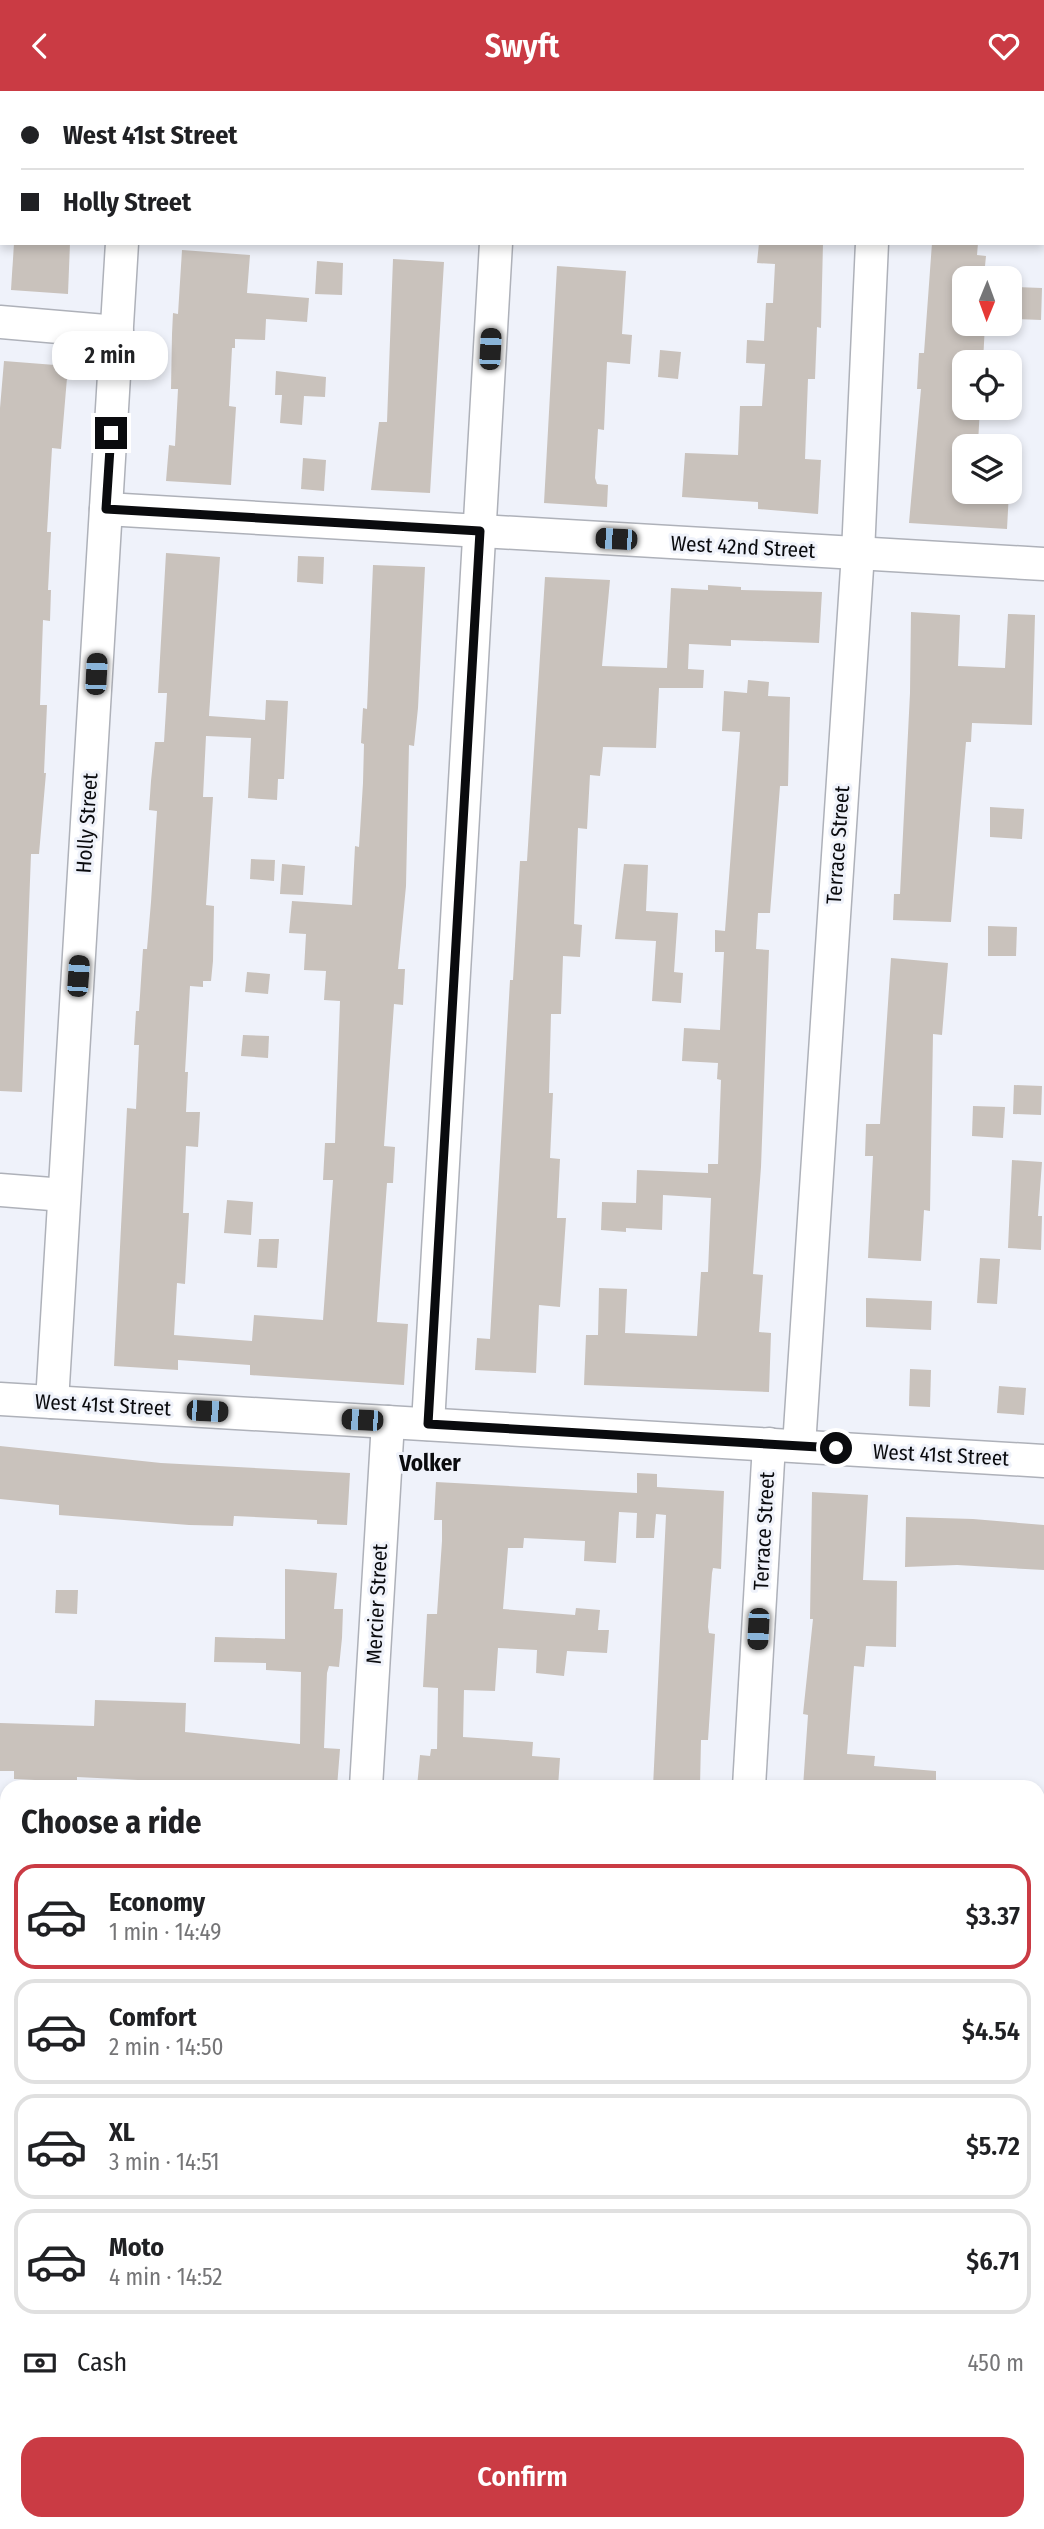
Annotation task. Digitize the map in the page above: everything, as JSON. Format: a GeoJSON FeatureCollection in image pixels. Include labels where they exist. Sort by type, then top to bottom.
{"type":"FeatureCollection","features":[{"type":"Feature","properties":{"kind":"street","name":"Holly Street"},"geometry":{"type":"LineString","coordinates":[[52,1402],[122,245]]}},
{"type":"Feature","properties":{"kind":"street"},"geometry":{"type":"LineString","coordinates":[[428,1424],[496,245]]}},
{"type":"Feature","properties":{"kind":"street","name":"Terrace Street"},"geometry":{"type":"LineString","coordinates":[[750,1780],[784,1445],[858,553],[872,245]]}},
{"type":"Feature","properties":{"kind":"street"},"geometry":{"type":"LineString","coordinates":[[0,322],[117,332]]}},
{"type":"Feature","properties":{"kind":"street","name":"West 42nd Street"},"geometry":{"type":"LineString","coordinates":[[106,509],[1044,564]]}},
{"type":"Feature","properties":{"kind":"street"},"geometry":{"type":"LineString","coordinates":[[0,1190],[64,1195]]}},
{"type":"Feature","properties":{"kind":"street","name":"West 41st Street"},"geometry":{"type":"LineString","coordinates":[[0,1399],[1044,1461]]}},
{"type":"Feature","properties":{"kind":"street","name":"Mercier Street"},"geometry":{"type":"LineString","coordinates":[[366,1780],[388,1422]]}},
{"type":"Feature","properties":{"kind":"building"},"geometry":{"type":"Polygon","coordinates":[[[14,245],[70,245],[68,294],[11,290],[14,245]]]}},
{"type":"Feature","properties":{"kind":"building"},"geometry":{"type":"Polygon","coordinates":[[[759,245],[823,245],[821,328],[817,327],[815,379],[808,379],[805,459],[821,460],[818,514],[758,509],[758,502],[682,497],[685,453],[738,455],[740,406],[762,406],[765,364],[746,363],[747,340],[764,341],[766,303],[773,303],[775,264],[757,263],[759,245]]]}},
{"type":"Feature","properties":{"kind":"building"},"geometry":{"type":"Polygon","coordinates":[[[932,245],[978,245],[977,255],[986,256],[985,266],[952,266],[952,336],[984,336],[984,350],[952,350],[952,420],[979,420],[979,434],[952,434],[952,504],[1008,504],[1007,529],[909,523],[921,389],[917,389],[919,353],[924,353],[932,245]]]}},
{"type":"Feature","properties":{"kind":"building"},"geometry":{"type":"Polygon","coordinates":[[[182,250],[250,255],[247,293],[309,298],[307,322],[266,319],[265,340],[235,339],[235,348],[232,348],[229,406],[236,407],[231,485],[166,481],[169,445],[175,446],[178,389],[171,389],[172,334],[173,313],[178,314],[182,250]]]}},
{"type":"Feature","properties":{"kind":"building"},"geometry":{"type":"Polygon","coordinates":[[[393,259],[444,262],[430,493],[371,490],[379,422],[387,422],[393,259]]]}},
{"type":"Feature","properties":{"kind":"building"},"geometry":{"type":"Polygon","coordinates":[[[317,261],[343,263],[342,295],[315,294],[317,261]]]}},
{"type":"Feature","properties":{"kind":"building"},"geometry":{"type":"Polygon","coordinates":[[[557,266],[626,271],[622,334],[632,335],[630,364],[607,362],[604,430],[598,429],[595,478],[597,484],[608,485],[607,507],[544,503],[557,266]]]}},
{"type":"Feature","properties":{"kind":"building"},"geometry":{"type":"Polygon","coordinates":[[[1022,287],[1042,288],[1041,320],[1022,319],[1022,287]]]}},
{"type":"Feature","properties":{"kind":"building"},"geometry":{"type":"Polygon","coordinates":[[[660,350],[681,352],[678,379],[658,377],[660,350]]]}},
{"type":"Feature","properties":{"kind":"building"},"geometry":{"type":"Polygon","coordinates":[[[4,361],[68,366],[61,449],[52,448],[47,532],[51,532],[48,590],[51,590],[50,621],[43,620],[40,705],[47,705],[46,773],[39,854],[31,854],[22,1092],[0,1091],[0,408],[4,361]]]}},
{"type":"Feature","properties":{"kind":"building"},"geometry":{"type":"Polygon","coordinates":[[[276,371],[326,377],[325,397],[304,396],[302,425],[280,423],[282,395],[275,395],[276,371]]]}},
{"type":"Feature","properties":{"kind":"building"},"geometry":{"type":"Polygon","coordinates":[[[303,458],[326,460],[324,491],[301,489],[303,458]]]}},
{"type":"Feature","properties":{"kind":"building"},"geometry":{"type":"Polygon","coordinates":[[[166,553],[220,557],[209,716],[265,720],[266,700],[288,701],[284,779],[278,779],[277,800],[248,798],[251,738],[206,736],[203,797],[213,797],[206,905],[214,906],[213,961],[211,981],[203,981],[203,987],[190,986],[185,1072],[188,1072],[186,1112],[200,1112],[198,1147],[186,1146],[183,1213],[189,1213],[185,1284],[177,1283],[174,1335],[252,1341],[254,1315],[323,1320],[333,1180],[323,1180],[325,1143],[335,1143],[340,1001],[324,1000],[326,971],[304,970],[306,934],[289,933],[292,901],[352,905],[355,846],[359,847],[363,783],[364,744],[361,743],[363,708],[367,709],[373,565],[425,567],[418,708],[414,746],[409,745],[406,886],[398,969],[405,969],[403,1005],[394,1004],[384,1146],[395,1147],[393,1183],[387,1183],[377,1322],[408,1324],[404,1385],[250,1375],[250,1365],[178,1360],[178,1370],[114,1366],[127,1108],[136,1109],[139,1045],[134,1045],[136,1011],[139,1011],[143,949],[147,949],[157,811],[149,810],[151,781],[155,742],[164,742],[167,693],[158,693],[166,553]]]}},
{"type":"Feature","properties":{"kind":"building"},"geometry":{"type":"Polygon","coordinates":[[[298,556],[324,557],[323,584],[297,582],[298,556]]]}},
{"type":"Feature","properties":{"kind":"building"},"geometry":{"type":"Polygon","coordinates":[[[545,577],[610,580],[602,666],[667,668],[671,588],[708,590],[708,585],[741,587],[741,590],[822,592],[819,643],[731,640],[731,646],[689,644],[688,669],[704,670],[703,688],[659,688],[656,748],[603,747],[600,776],[590,775],[587,829],[578,828],[574,924],[582,925],[580,957],[563,956],[561,1014],[551,1014],[549,1093],[553,1093],[550,1158],[560,1159],[557,1218],[566,1218],[560,1307],[539,1305],[536,1373],[475,1370],[477,1338],[490,1339],[510,980],[513,980],[520,861],[527,861],[545,577]]]}},
{"type":"Feature","properties":{"kind":"building"},"geometry":{"type":"Polygon","coordinates":[[[911,612],[960,615],[958,666],[1005,668],[1008,614],[1035,615],[1032,725],[972,723],[971,742],[966,742],[951,922],[893,920],[894,894],[900,894],[910,693],[911,612]]]}},
{"type":"Feature","properties":{"kind":"building"},"geometry":{"type":"Polygon","coordinates":[[[748,680],[769,682],[768,696],[790,697],[788,786],[780,786],[770,913],[758,913],[756,949],[769,950],[761,1167],[753,1274],[763,1275],[759,1332],[771,1333],[769,1392],[584,1385],[586,1335],[598,1335],[599,1288],[627,1289],[625,1333],[697,1336],[701,1272],[708,1272],[711,1198],[663,1195],[662,1230],[626,1228],[626,1232],[601,1230],[602,1202],[636,1203],[637,1170],[708,1173],[708,1164],[718,1164],[721,1080],[717,1079],[718,1063],[682,1061],[684,1028],[720,1030],[724,952],[715,952],[715,930],[725,931],[740,732],[722,731],[724,691],[747,693],[748,680]]]}},
{"type":"Feature","properties":{"kind":"building"},"geometry":{"type":"Polygon","coordinates":[[[990,807],[1024,809],[1022,839],[990,837],[990,807]]]}},
{"type":"Feature","properties":{"kind":"building"},"geometry":{"type":"Polygon","coordinates":[[[251,859],[275,860],[274,881],[250,879],[251,859]]]}},
{"type":"Feature","properties":{"kind":"building"},"geometry":{"type":"Polygon","coordinates":[[[282,864],[305,866],[303,895],[280,894],[282,864]]]}},
{"type":"Feature","properties":{"kind":"building"},"geometry":{"type":"Polygon","coordinates":[[[624,864],[648,865],[646,911],[678,913],[674,972],[683,973],[681,1003],[652,1001],[656,941],[615,939],[624,864]]]}},
{"type":"Feature","properties":{"kind":"building"},"geometry":{"type":"Polygon","coordinates":[[[988,926],[1017,927],[1016,956],[988,956],[988,926]]]}},
{"type":"Feature","properties":{"kind":"building"},"geometry":{"type":"Polygon","coordinates":[[[891,958],[948,963],[942,1035],[933,1034],[930,1211],[924,1210],[921,1261],[868,1258],[873,1156],[865,1156],[866,1124],[880,1124],[891,958]]]}},
{"type":"Feature","properties":{"kind":"building"},"geometry":{"type":"Polygon","coordinates":[[[247,972],[270,974],[268,994],[245,992],[247,972]]]}},
{"type":"Feature","properties":{"kind":"building"},"geometry":{"type":"Polygon","coordinates":[[[243,1035],[269,1036],[268,1058],[241,1056],[243,1035]]]}},
{"type":"Feature","properties":{"kind":"building"},"geometry":{"type":"Polygon","coordinates":[[[1014,1085],[1042,1086],[1041,1115],[1013,1114],[1014,1085]]]}},
{"type":"Feature","properties":{"kind":"building"},"geometry":{"type":"Polygon","coordinates":[[[973,1106],[1005,1107],[1003,1138],[972,1136],[973,1106]]]}},
{"type":"Feature","properties":{"kind":"building"},"geometry":{"type":"Polygon","coordinates":[[[1012,1160],[1042,1162],[1038,1216],[1042,1216],[1041,1250],[1008,1248],[1012,1160]]]}},
{"type":"Feature","properties":{"kind":"building"},"geometry":{"type":"Polygon","coordinates":[[[227,1200],[253,1202],[251,1235],[224,1233],[227,1200]]]}},
{"type":"Feature","properties":{"kind":"building"},"geometry":{"type":"Polygon","coordinates":[[[259,1239],[279,1239],[277,1268],[257,1267],[259,1239]]]}},
{"type":"Feature","properties":{"kind":"building"},"geometry":{"type":"Polygon","coordinates":[[[980,1258],[1000,1259],[997,1304],[977,1303],[980,1258]]]}},
{"type":"Feature","properties":{"kind":"building"},"geometry":{"type":"Polygon","coordinates":[[[866,1298],[932,1301],[931,1330],[866,1327],[866,1298]]]}},
{"type":"Feature","properties":{"kind":"building"},"geometry":{"type":"Polygon","coordinates":[[[910,1369],[931,1370],[930,1407],[909,1406],[910,1369]]]}},
{"type":"Feature","properties":{"kind":"building"},"geometry":{"type":"Polygon","coordinates":[[[999,1386],[1026,1388],[1024,1415],[997,1413],[999,1386]]]}},
{"type":"Feature","properties":{"kind":"building"},"geometry":{"type":"Polygon","coordinates":[[[0,1446],[161,1463],[350,1473],[347,1525],[317,1524],[317,1520],[234,1516],[233,1526],[189,1525],[59,1515],[59,1505],[0,1499],[0,1446]]]}},
{"type":"Feature","properties":{"kind":"building"},"geometry":{"type":"Polygon","coordinates":[[[637,1473],[657,1474],[657,1487],[724,1491],[721,1569],[713,1568],[712,1573],[708,1627],[709,1633],[715,1634],[708,1740],[701,1740],[700,1780],[653,1780],[666,1515],[656,1514],[654,1538],[636,1538],[637,1513],[619,1512],[616,1563],[584,1561],[585,1541],[524,1538],[523,1548],[508,1548],[503,1609],[575,1615],[576,1608],[600,1610],[598,1630],[609,1630],[607,1653],[567,1651],[564,1676],[536,1673],[537,1650],[498,1648],[495,1691],[464,1690],[463,1737],[533,1742],[532,1756],[560,1758],[558,1780],[418,1780],[420,1755],[430,1756],[431,1749],[437,1749],[438,1688],[423,1687],[427,1614],[437,1614],[442,1541],[442,1520],[434,1520],[436,1482],[637,1493],[637,1473]]]}},
{"type":"Feature","properties":{"kind":"building"},"geometry":{"type":"Polygon","coordinates":[[[812,1492],[868,1495],[863,1580],[897,1581],[896,1647],[866,1646],[864,1667],[854,1666],[847,1754],[875,1756],[874,1766],[936,1771],[936,1780],[803,1780],[808,1715],[803,1714],[813,1619],[810,1619],[812,1492]]]}},
{"type":"Feature","properties":{"kind":"building"},"geometry":{"type":"Polygon","coordinates":[[[906,1517],[1044,1525],[1044,1570],[957,1565],[905,1567],[906,1517]]]}},
{"type":"Feature","properties":{"kind":"building"},"geometry":{"type":"Polygon","coordinates":[[[285,1569],[337,1573],[334,1609],[343,1609],[342,1638],[339,1667],[329,1666],[327,1673],[324,1748],[340,1749],[338,1780],[138,1780],[77,1777],[77,1780],[35,1780],[14,1779],[14,1771],[0,1771],[0,1723],[94,1726],[95,1700],[186,1703],[185,1732],[300,1744],[301,1672],[266,1670],[266,1663],[214,1662],[215,1637],[285,1639],[285,1569]]]}},
{"type":"Feature","properties":{"kind":"building"},"geometry":{"type":"Polygon","coordinates":[[[56,1590],[78,1590],[77,1614],[55,1613],[56,1590]]]}},
{"type":"Feature","properties":{"kind":"district","name":"Volker"},"geometry":{"type":"Point","coordinates":[430,1463]}},
{"type":"Feature","properties":{"kind":"route"},"geometry":{"type":"LineString","coordinates":[[111,433],[106,509],[480,531],[428,1424],[836,1448]]}}]}
